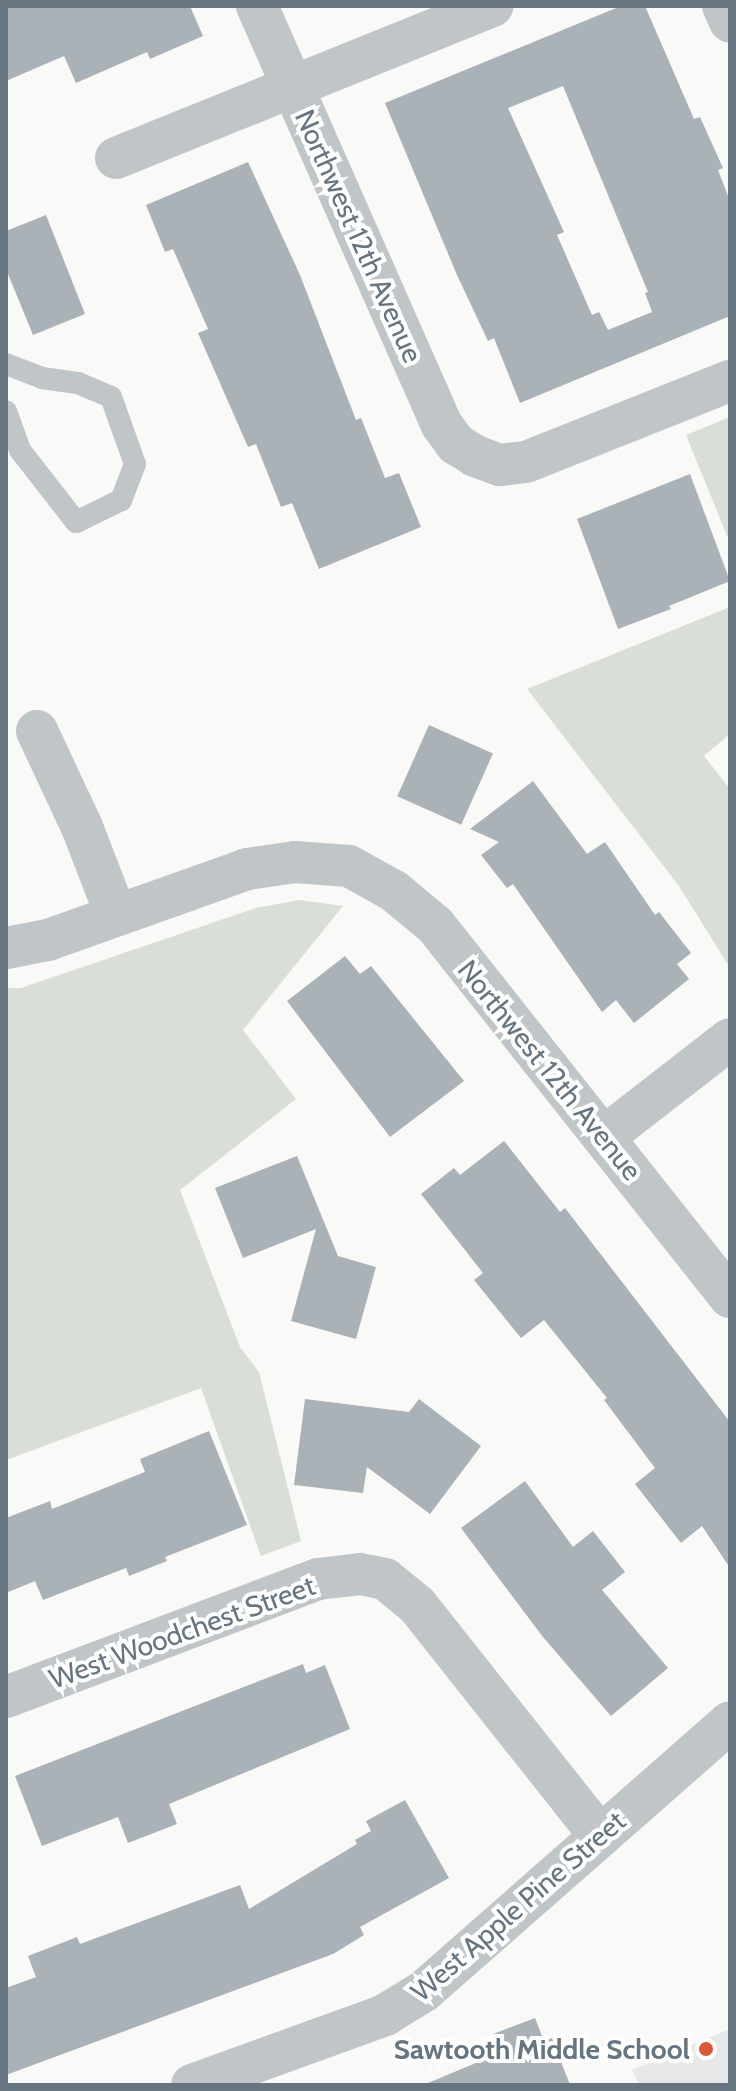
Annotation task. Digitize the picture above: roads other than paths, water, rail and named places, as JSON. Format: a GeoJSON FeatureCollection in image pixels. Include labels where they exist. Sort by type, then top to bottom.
{"type":"FeatureCollection","features":[{"type":"Feature","properties":{"kind":"street","name":"Northwest 12th Avenue"},"geometry":{"type":"LineString","coordinates":[[257,6],[442,425],[456,444],[475,456],[500,465],[526,462],[730,381]]}},
{"type":"Feature","properties":{"kind":"street"},"geometry":{"type":"LineString","coordinates":[[116,158],[493,6]]}},
{"type":"Feature","properties":{"kind":"street"},"geometry":{"type":"LineString","coordinates":[[723,6],[730,22]]}},
{"type":"Feature","properties":{"kind":"street"},"geometry":{"type":"LineString","coordinates":[[6,948],[48,940],[116,915],[82,827],[37,731]]}},
{"type":"Feature","properties":{"kind":"street","name":"Northwest 12th Avenue"},"geometry":{"type":"LineString","coordinates":[[116,915],[247,869],[295,862],[349,866],[394,891],[435,925],[730,1297]]}},
{"type":"Feature","properties":{"kind":"street"},"geometry":{"type":"LineString","coordinates":[[605,1136],[730,1039]]}},
{"type":"Feature","properties":{"kind":"street","name":"West Woodchest Street"},"geometry":{"type":"LineString","coordinates":[[6,1697],[318,1579],[360,1574],[385,1579],[417,1605],[600,1836]]}},
{"type":"Feature","properties":{"kind":"street","name":"West Apple Pine Street"},"geometry":{"type":"LineString","coordinates":[[192,2085],[385,2015],[424,1991],[730,1722]]}},
{"type":"Feature","properties":{"kind":"lane"},"geometry":{"type":"LineString","coordinates":[[6,364],[42,378],[78,383],[111,397],[135,464],[121,500],[76,522],[20,450],[6,411]]}},
{"type":"Feature","properties":{"kind":"place","name":"Sawtooth Middle School"},"geometry":{"type":"Point","coordinates":[706,2049]}}]}
